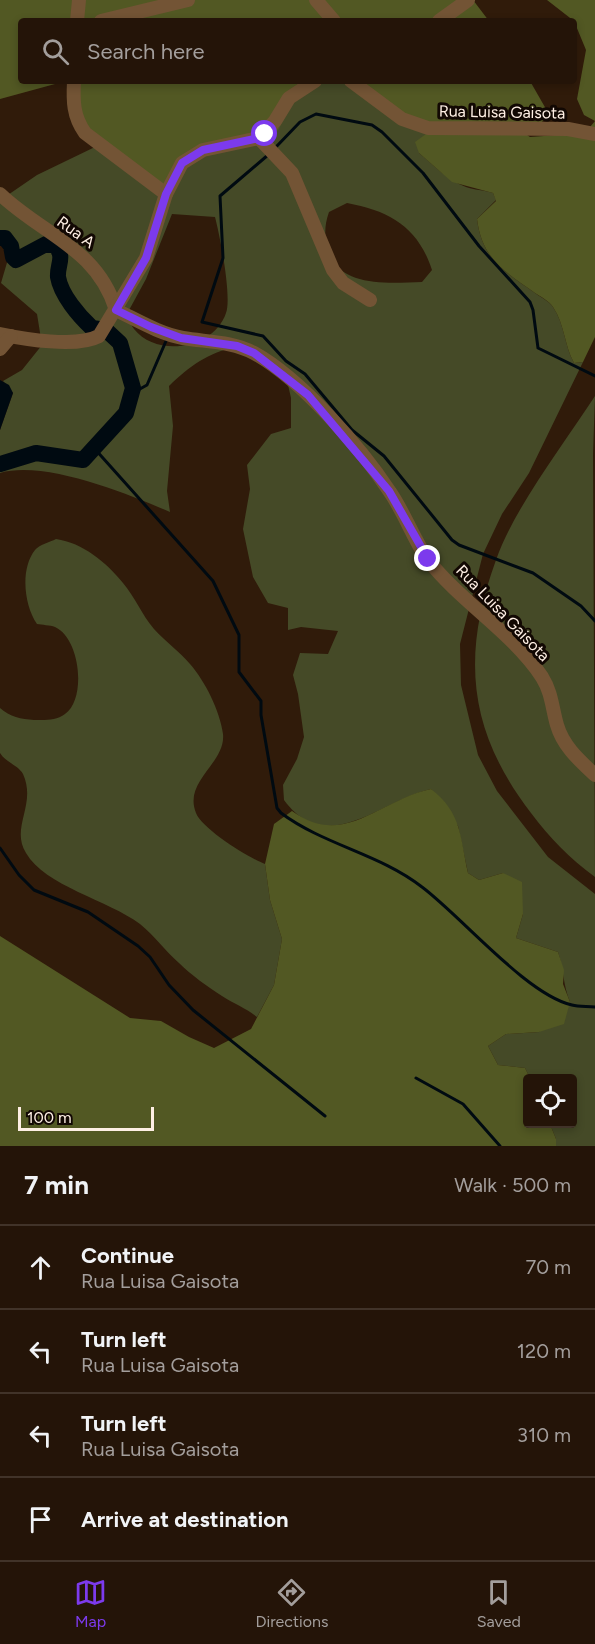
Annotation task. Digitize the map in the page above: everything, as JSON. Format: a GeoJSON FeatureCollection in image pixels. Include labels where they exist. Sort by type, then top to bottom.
{"type":"FeatureCollection","features":[{"type":"Feature","properties":{"kind":"street"},"geometry":{"type":"LineString","coordinates":[[77,18],[79,0]]}},
{"type":"Feature","properties":{"kind":"street"},"geometry":{"type":"LineString","coordinates":[[113,18],[188,0]]}},
{"type":"Feature","properties":{"kind":"street"},"geometry":{"type":"LineString","coordinates":[[316,0],[331,18]]}},
{"type":"Feature","properties":{"kind":"street"},"geometry":{"type":"LineString","coordinates":[[443,18],[468,0]]}},
{"type":"Feature","properties":{"kind":"street"},"geometry":{"type":"LineString","coordinates":[[75,84],[73,104],[78,123],[85,133],[166,194]]}},
{"type":"Feature","properties":{"kind":"street"},"geometry":{"type":"LineString","coordinates":[[0,349],[6,335],[80,341],[94,339],[106,329],[146,258],[166,194],[182,163],[203,150],[259,138],[275,121],[289,98],[310,84]]}},
{"type":"Feature","properties":{"kind":"street","name":"Rua Luisa Gaisota"},"geometry":{"type":"LineString","coordinates":[[355,84],[402,119],[428,128],[568,129],[595,134]]}},
{"type":"Feature","properties":{"kind":"street"},"geometry":{"type":"LineString","coordinates":[[259,138],[292,173],[333,270],[343,283],[370,300]]}},
{"type":"Feature","properties":{"kind":"street","name":"Rua A"},"geometry":{"type":"LineString","coordinates":[[0,194],[34,221],[66,241],[94,265],[111,293],[116,310]]}},
{"type":"Feature","properties":{"kind":"street","name":"Rua Luisa Gaisota"},"geometry":{"type":"LineString","coordinates":[[116,310],[181,338],[237,346],[254,353],[308,395],[389,491],[428,559],[471,606],[501,631],[541,676],[551,696],[561,735],[572,753],[595,775]]}},
{"type":"Feature","properties":{"kind":"green space"},"geometry":{"type":"Polygon","coordinates":[[[0,0],[473,0],[487,18],[18,18],[18,84],[55,84],[0,99],[0,0]]]}},
{"type":"Feature","properties":{"kind":"green space"},"geometry":{"type":"Polygon","coordinates":[[[547,0],[595,0],[595,121],[584,115],[577,99],[586,50],[577,28],[577,18],[570,18],[547,0]]]}},
{"type":"Feature","properties":{"kind":"green space"},"geometry":{"type":"Polygon","coordinates":[[[72,84],[305,84],[288,108],[279,129],[269,139],[193,158],[168,193],[82,134],[72,84]]]}},
{"type":"Feature","properties":{"kind":"green space"},"geometry":{"type":"Polygon","coordinates":[[[305,84],[352,84],[427,133],[419,153],[441,172],[453,181],[469,188],[493,193],[496,200],[477,219],[489,254],[504,270],[551,305],[560,321],[574,363],[583,362],[529,473],[502,514],[483,554],[460,644],[461,685],[478,755],[497,791],[548,857],[595,894],[595,1146],[556,1146],[552,1128],[577,1128],[577,1074],[528,1074],[525,1068],[498,1065],[488,1046],[506,1034],[539,1032],[570,1002],[558,952],[516,938],[523,914],[503,873],[479,880],[468,873],[458,826],[431,789],[412,795],[355,821],[336,825],[318,825],[301,817],[284,800],[283,785],[297,759],[304,737],[293,675],[300,653],[328,654],[338,631],[301,627],[288,630],[288,608],[268,603],[253,577],[243,529],[250,489],[247,465],[271,434],[291,428],[291,398],[286,376],[236,347],[200,361],[169,386],[173,426],[167,491],[170,512],[110,488],[62,475],[19,470],[0,473],[0,430],[13,393],[3,381],[22,370],[42,345],[37,314],[1,283],[11,249],[0,238],[0,198],[2,199],[37,175],[97,146],[193,158],[288,108],[305,84]],[[347,203],[329,212],[325,232],[326,242],[335,264],[356,278],[368,281],[422,282],[432,270],[419,243],[400,223],[376,211],[347,203]],[[172,214],[146,279],[128,312],[122,304],[132,326],[144,338],[156,344],[184,345],[198,342],[220,325],[226,313],[228,294],[215,217],[172,214]]]}},
{"type":"Feature","properties":{"kind":"green space"},"geometry":{"type":"Polygon","coordinates":[[[351,84],[532,84],[550,116],[536,126],[517,128],[530,137],[585,133],[595,121],[595,337],[583,362],[574,363],[553,307],[496,263],[484,244],[477,219],[496,201],[493,193],[452,182],[419,153],[415,142],[426,134],[351,84]]]}},
{"type":"Feature","properties":{"kind":"green space"},"geometry":{"type":"Polygon","coordinates":[[[595,396],[593,454],[595,877],[553,839],[510,783],[494,752],[483,722],[477,692],[475,661],[478,628],[485,595],[504,540],[527,498],[595,396]]]}},
{"type":"Feature","properties":{"kind":"green space"},"geometry":{"type":"Polygon","coordinates":[[[56,539],[85,549],[116,575],[154,629],[196,671],[215,706],[223,734],[222,744],[195,791],[196,813],[216,835],[265,864],[270,900],[282,939],[274,985],[257,1017],[194,976],[140,924],[127,915],[47,875],[26,853],[21,834],[26,806],[26,785],[21,771],[0,753],[0,708],[25,719],[58,718],[72,706],[76,695],[78,669],[70,643],[64,633],[55,627],[37,624],[27,597],[26,577],[30,558],[37,548],[56,539]]]}},
{"type":"Feature","properties":{"kind":"green space"},"geometry":{"type":"Polygon","coordinates":[[[431,789],[449,807],[458,826],[468,873],[479,880],[503,873],[522,882],[523,914],[516,938],[558,952],[564,970],[563,984],[570,1002],[564,1024],[539,1032],[506,1034],[488,1046],[498,1065],[525,1068],[528,1074],[523,1074],[523,1128],[552,1128],[556,1146],[0,1146],[0,936],[130,1018],[161,1021],[214,1048],[251,1029],[274,985],[282,939],[270,900],[265,864],[274,824],[292,811],[311,821],[328,825],[345,824],[431,789]]]}},
{"type":"Feature","properties":{"kind":"shaded area"},"geometry":{"type":"Polygon","coordinates":[[[0,380],[9,385],[13,393],[0,430],[0,380]]]}},
{"type":"Feature","properties":{"kind":"waterway"},"geometry":{"type":"LineString","coordinates":[[275,148],[300,122],[316,114],[372,125],[382,132],[423,173],[479,246],[530,302],[538,348],[595,376]]}},
{"type":"Feature","properties":{"kind":"waterway"},"geometry":{"type":"LineString","coordinates":[[268,155],[220,196],[223,258],[202,322],[263,336],[286,361],[305,374],[352,430],[384,456],[452,540],[459,545],[533,573],[581,606],[595,621]]}},
{"type":"Feature","properties":{"kind":"waterway"},"geometry":{"type":"LineString","coordinates":[[0,238],[5,238],[11,246],[13,257],[16,260],[46,244],[56,246],[60,254],[58,277],[63,291],[76,311],[92,328],[106,330],[120,343],[133,388],[126,413],[83,460],[36,453],[0,464]]}},
{"type":"Feature","properties":{"kind":"waterway"},"geometry":{"type":"LineString","coordinates":[[131,394],[147,385],[166,341]]}},
{"type":"Feature","properties":{"kind":"waterway"},"geometry":{"type":"LineString","coordinates":[[94,448],[213,581],[239,635],[239,672],[261,701],[261,715],[277,808],[281,813],[315,833],[406,876],[438,900],[495,954],[535,987],[572,1005],[595,1007]]}},
{"type":"Feature","properties":{"kind":"waterway"},"geometry":{"type":"LineString","coordinates":[[0,848],[19,875],[34,890],[88,912],[138,946],[150,957],[169,985],[193,1010],[325,1116]]}},
{"type":"Feature","properties":{"kind":"waterway"},"geometry":{"type":"LineString","coordinates":[[416,1078],[463,1104],[500,1146]]}},
{"type":"Feature","properties":{"kind":"route"},"geometry":{"type":"LineString","coordinates":[[265,134],[259,138],[203,150],[182,163],[166,194],[155,237],[146,258],[116,310],[181,338],[237,346],[254,353],[308,395],[356,449],[389,491],[428,559]]}}]}
